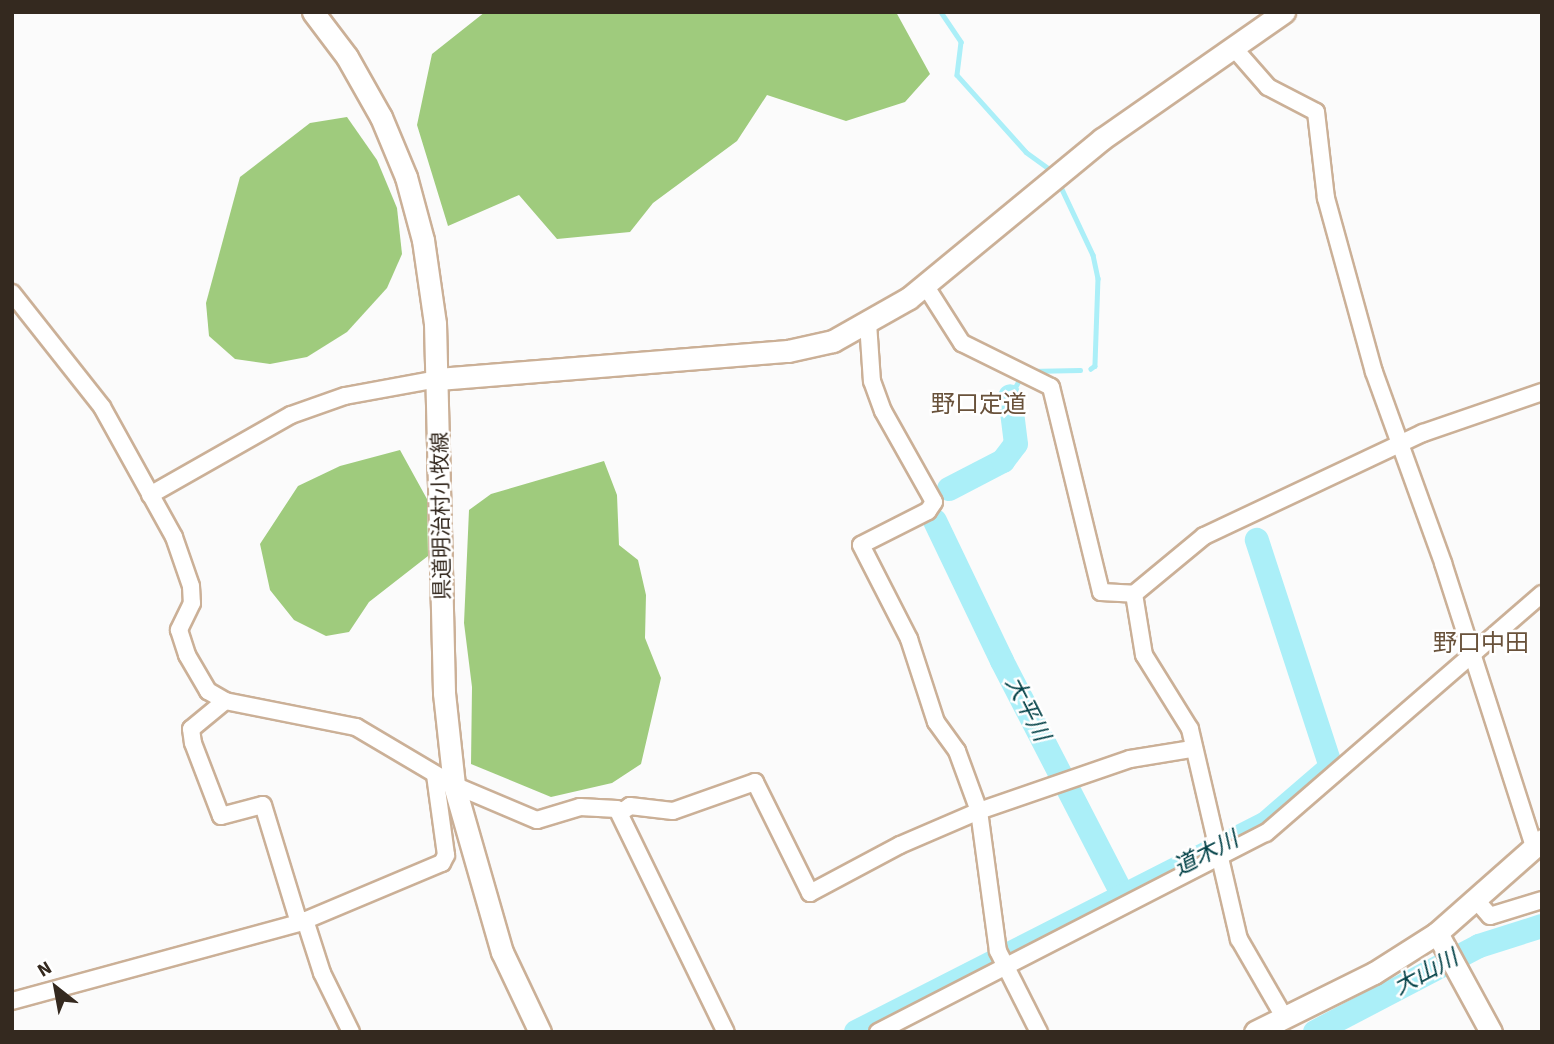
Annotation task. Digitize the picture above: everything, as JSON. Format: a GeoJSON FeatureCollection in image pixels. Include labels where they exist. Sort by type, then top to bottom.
{"type":"FeatureCollection","features":[{"type":"Feature","properties":{"kind":"main road","name":"県道明治村小牧線"},"geometry":{"type":"LineString","coordinates":[[313,12],[365,86],[406,177],[431,278],[438,379],[445,780],[498,941],[540,1032]]}},
{"type":"Feature","properties":{"kind":"main road"},"geometry":{"type":"LineString","coordinates":[[438,379],[788,351],[833,341],[868,323],[925,285],[1102,139],[1284,12]]}},
{"type":"Feature","properties":{"kind":"main road"},"geometry":{"type":"LineString","coordinates":[[1255,1032],[1441,938],[1476,900],[1538,844]]}},
{"type":"Feature","properties":{"kind":"main road"},"geometry":{"type":"LineString","coordinates":[[1441,938],[1488,1025]]}},
{"type":"Feature","properties":{"kind":"street"},"geometry":{"type":"LineString","coordinates":[[1233,47],[1268,87],[1316,112],[1326,198],[1374,372],[1402,444],[1538,844]]}},
{"type":"Feature","properties":{"kind":"street"},"geometry":{"type":"LineString","coordinates":[[925,285],[962,343],[1051,387],[1101,593],[1134,594],[1204,536],[1402,444],[1542,392]]}},
{"type":"Feature","properties":{"kind":"street"},"geometry":{"type":"LineString","coordinates":[[12,293],[102,407],[174,537],[191,586],[192,603],[179,630],[187,655],[208,691],[225,701],[356,726],[445,780],[537,820],[580,807],[604,807],[620,813],[726,1032]]}},
{"type":"Feature","properties":{"kind":"street"},"geometry":{"type":"LineString","coordinates":[[868,323],[872,381],[883,411],[934,502],[928,511],[861,545],[909,639],[936,722],[951,737],[979,811],[1002,959],[1039,1032]]}},
{"type":"Feature","properties":{"kind":"street"},"geometry":{"type":"LineString","coordinates":[[150,495],[292,415],[345,396],[438,379]]}},
{"type":"Feature","properties":{"kind":"street"},"geometry":{"type":"LineString","coordinates":[[1134,594],[1144,655],[1190,729],[1192,749],[1218,858],[1244,952],[1284,1017]]}},
{"type":"Feature","properties":{"kind":"street"},"geometry":{"type":"LineString","coordinates":[[878,1032],[1002,959],[1266,833],[1542,594]]}},
{"type":"Feature","properties":{"kind":"street"},"geometry":{"type":"LineString","coordinates":[[225,701],[191,729],[193,743],[221,816],[263,805],[322,974],[351,1032]]}},
{"type":"Feature","properties":{"kind":"street"},"geometry":{"type":"LineString","coordinates":[[620,813],[630,806],[673,811],[755,782],[810,893],[900,845],[979,811],[1130,759],[1192,749]]}},
{"type":"Feature","properties":{"kind":"street"},"geometry":{"type":"LineString","coordinates":[[12,1001],[302,922],[442,863],[446,855],[445,780]]}},
{"type":"Feature","properties":{"kind":"street"},"geometry":{"type":"LineString","coordinates":[[1476,900],[1490,916],[1542,900]]}},
{"type":"Feature","properties":{"kind":"green space"},"geometry":{"type":"Polygon","coordinates":[[[485,12],[896,12],[930,74],[905,102],[846,121],[767,95],[737,141],[653,203],[630,232],[557,239],[519,195],[448,226],[417,125],[432,54],[485,12]]]}},
{"type":"Feature","properties":{"kind":"green space"},"geometry":{"type":"Polygon","coordinates":[[[347,117],[377,160],[397,208],[402,254],[387,288],[347,332],[307,357],[270,364],[235,359],[209,336],[206,303],[240,177],[310,123],[347,117]]]}},
{"type":"Feature","properties":{"kind":"green space"},"geometry":{"type":"Polygon","coordinates":[[[400,450],[427,499],[428,556],[369,602],[349,632],[326,636],[294,620],[270,590],[260,544],[298,486],[340,466],[400,450]]]}},
{"type":"Feature","properties":{"kind":"green space"},"geometry":{"type":"Polygon","coordinates":[[[604,461],[617,495],[619,545],[638,560],[646,595],[645,638],[661,678],[641,764],[612,783],[551,797],[471,764],[472,687],[464,623],[469,510],[491,494],[604,461]]]}},
{"type":"Feature","properties":{"kind":"waterway"},"geometry":{"type":"LineString","coordinates":[[941,12],[961,42],[957,75],[1026,152],[1047,167]]}},
{"type":"Feature","properties":{"kind":"waterway"},"geometry":{"type":"LineString","coordinates":[[1061,187],[1093,255],[1098,278],[1095,366],[1091,369]]}},
{"type":"Feature","properties":{"kind":"waterway"},"geometry":{"type":"LineString","coordinates":[[1029,371],[1080,370]]}},
{"type":"Feature","properties":{"kind":"waterway"},"geometry":{"type":"LineString","coordinates":[[1010,396],[1021,377]]}},
{"type":"Feature","properties":{"kind":"waterway","name":"大平川"},"geometry":{"type":"LineString","coordinates":[[949,489],[1003,461],[1016,444],[1010,396]]}},
{"type":"Feature","properties":{"kind":"waterway","name":"大平川"},"geometry":{"type":"LineString","coordinates":[[935,521],[1002,661],[1123,895]]}},
{"type":"Feature","properties":{"kind":"waterway","name":"道木川"},"geometry":{"type":"LineString","coordinates":[[856,1032],[1265,824],[1331,767],[1257,540]]}},
{"type":"Feature","properties":{"kind":"waterway","name":"大山川"},"geometry":{"type":"LineString","coordinates":[[1315,1032],[1479,946],[1542,926]]}},
{"type":"Feature","properties":{"kind":"district","name":"野口定道"},"geometry":{"type":"Point","coordinates":[979,405]}},
{"type":"Feature","properties":{"kind":"district","name":"野口中田"},"geometry":{"type":"Point","coordinates":[1481,644]}}]}
